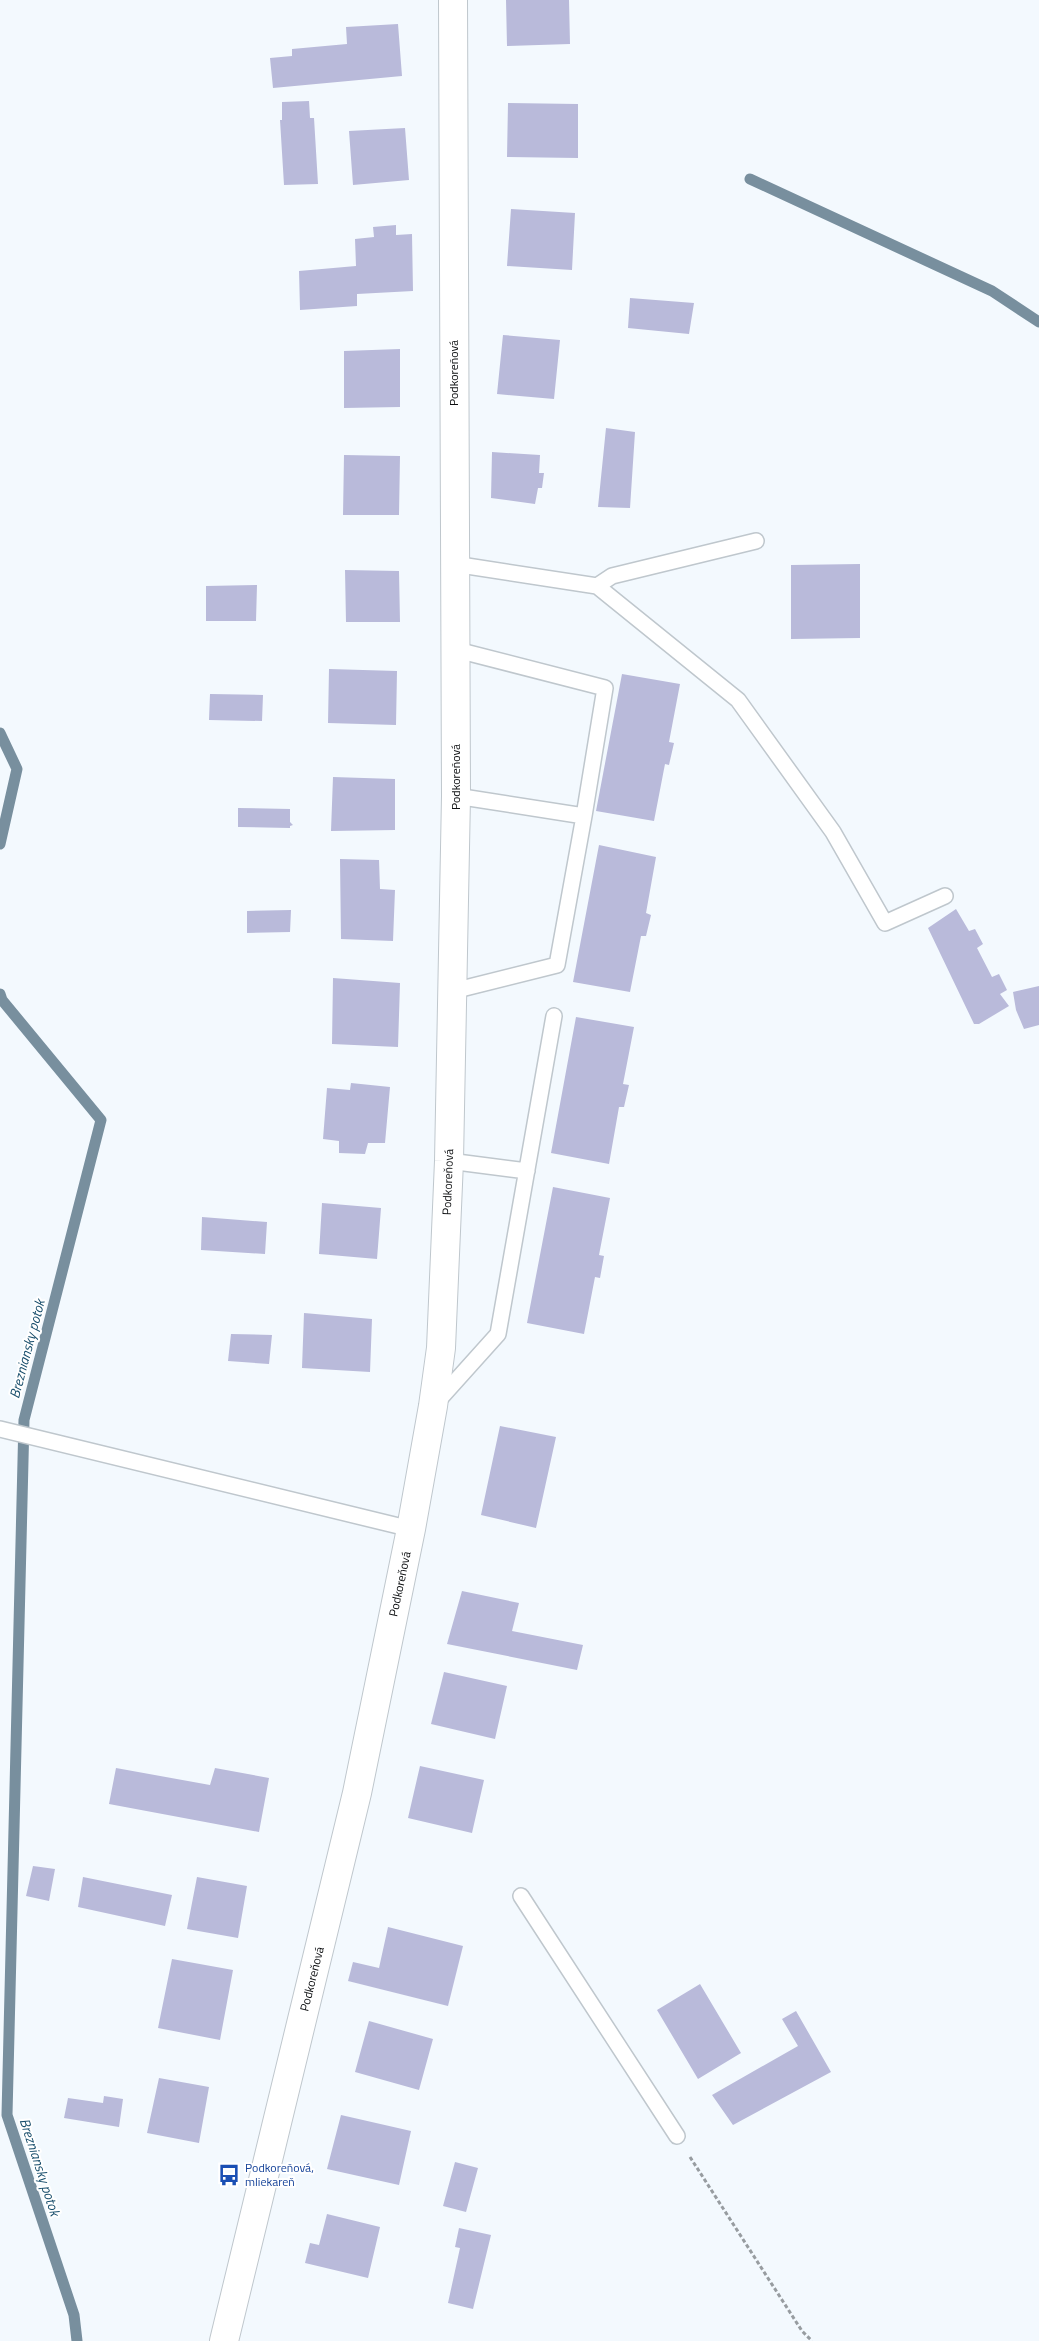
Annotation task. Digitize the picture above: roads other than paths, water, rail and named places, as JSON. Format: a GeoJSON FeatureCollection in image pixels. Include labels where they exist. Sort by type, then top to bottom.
{"type":"FeatureCollection","features":[{"type":"Feature","properties":{"kind":"street","name":"Podkoreňová"},"geometry":{"type":"LineString","coordinates":[[224,2341],[357,1793],[411,1529],[433,1406],[441,1348],[454,991],[456,796],[454,0]]}},
{"type":"Feature","properties":{"kind":"lane"},"geometry":{"type":"LineString","coordinates":[[597,586],[612,576],[756,541]]}},
{"type":"Feature","properties":{"kind":"lane"},"geometry":{"type":"LineString","coordinates":[[454,564],[597,586],[738,700],[834,832],[885,923],[945,896]]}},
{"type":"Feature","properties":{"kind":"lane"},"geometry":{"type":"LineString","coordinates":[[454,991],[557,965],[605,688],[457,650]]}},
{"type":"Feature","properties":{"kind":"lane"},"geometry":{"type":"LineString","coordinates":[[456,796],[584,816]]}},
{"type":"Feature","properties":{"kind":"lane"},"geometry":{"type":"LineString","coordinates":[[433,1406],[498,1334],[554,1016]]}},
{"type":"Feature","properties":{"kind":"lane"},"geometry":{"type":"LineString","coordinates":[[449,1161],[527,1171]]}},
{"type":"Feature","properties":{"kind":"lane"},"geometry":{"type":"LineString","coordinates":[[0,1429],[411,1529]]}},
{"type":"Feature","properties":{"kind":"lane"},"geometry":{"type":"LineString","coordinates":[[521,1896],[677,2136]]}},
{"type":"Feature","properties":{"kind":"waterway"},"geometry":{"type":"LineString","coordinates":[[750,179],[992,291],[1039,322]]}},
{"type":"Feature","properties":{"kind":"waterway","name":"Brezniansky potok"},"geometry":{"type":"LineString","coordinates":[[0,733],[17,769],[0,844]]}},
{"type":"Feature","properties":{"kind":"waterway","name":"Brezniansky potok"},"geometry":{"type":"LineString","coordinates":[[0,994],[2,1000],[101,1120],[24,1420],[7,2115],[74,2315],[77,2341]]}},
{"type":"Feature","properties":{"kind":"place","name":"Podkoreňová, mliekareň"},"geometry":{"type":"Point","coordinates":[229,2175]}}]}
